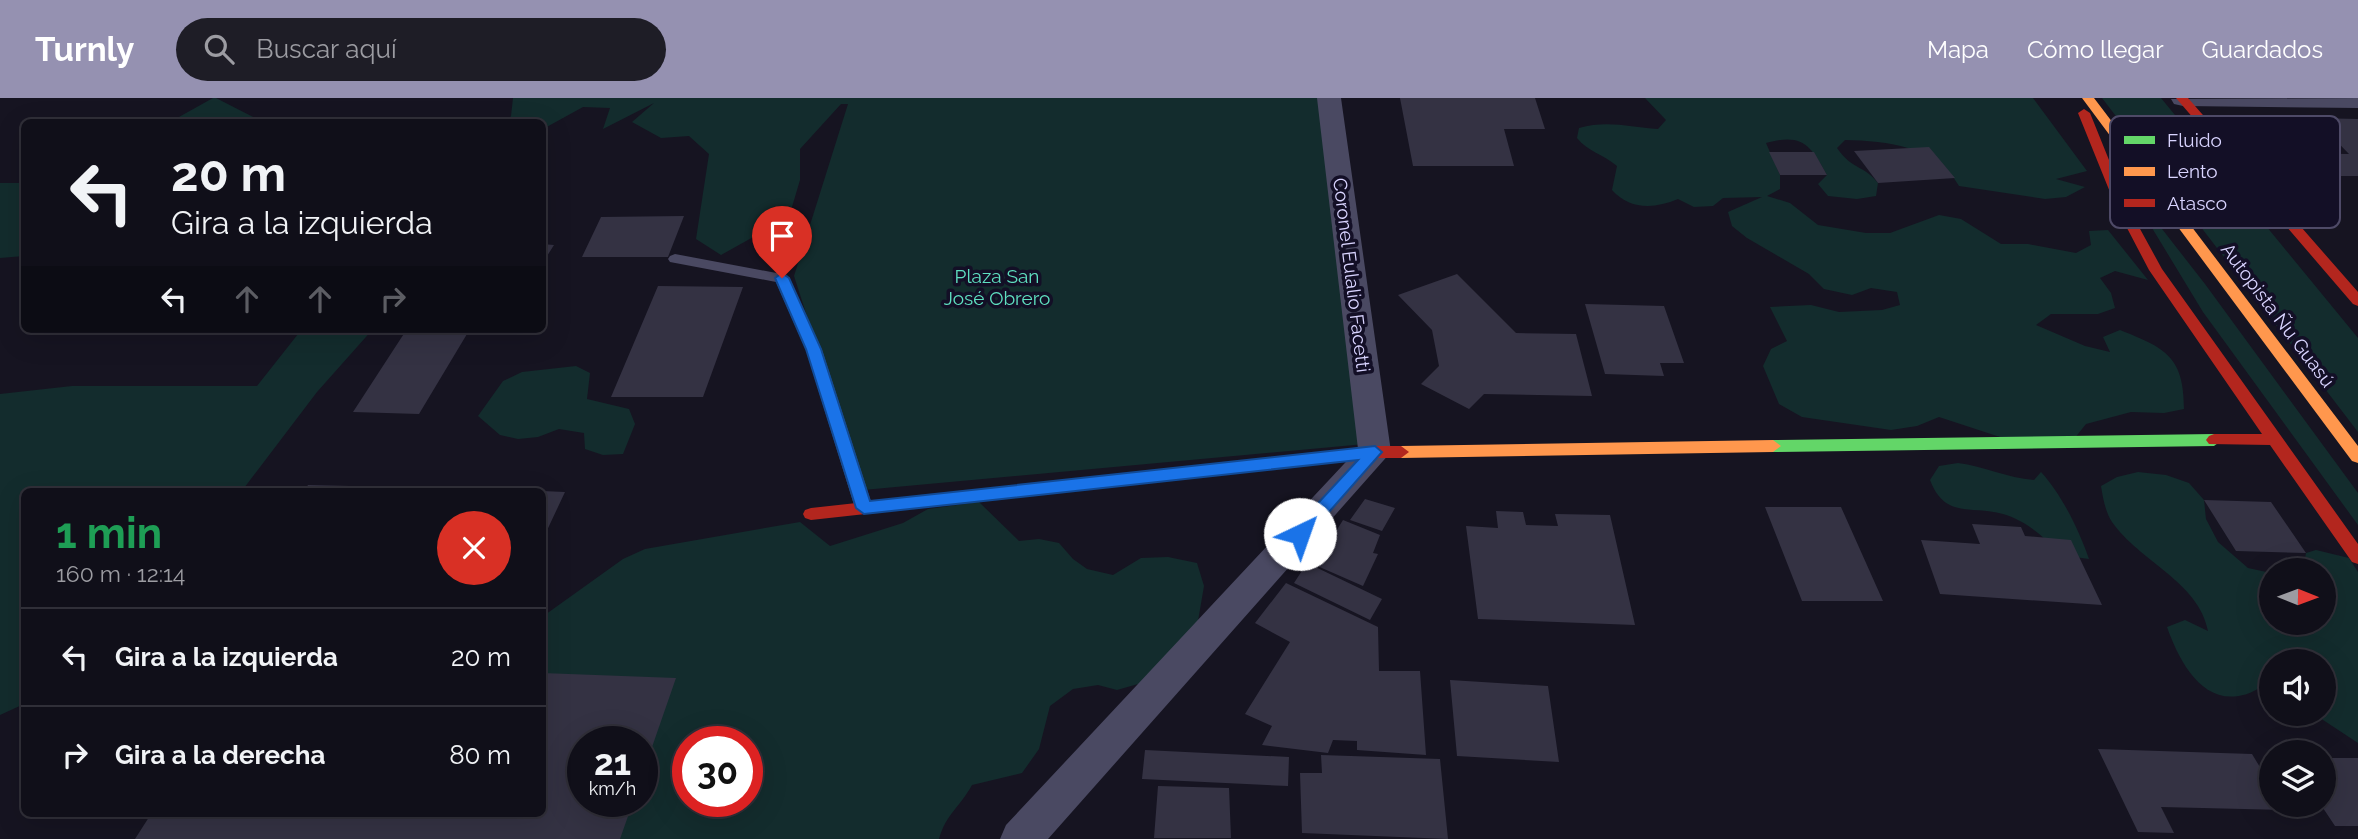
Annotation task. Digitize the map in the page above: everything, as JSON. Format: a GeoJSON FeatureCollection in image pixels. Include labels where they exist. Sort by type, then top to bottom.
{"type":"FeatureCollection","features":[{"type":"Feature","properties":{"kind":"main road"},"geometry":{"type":"LineString","coordinates":[[2078,98],[2110,177]]}},
{"type":"Feature","properties":{"kind":"main road","name":"Autopista Ñu Guasú"},"geometry":{"type":"LineString","coordinates":[[2088,98],[2110,127]]}},
{"type":"Feature","properties":{"kind":"main road"},"geometry":{"type":"LineString","coordinates":[[2183,99],[2198,116]]}},
{"type":"Feature","properties":{"kind":"main road"},"geometry":{"type":"LineString","coordinates":[[2133,228],[2156,270],[2358,557]]}},
{"type":"Feature","properties":{"kind":"main road","name":"Autopista Ñu Guasú"},"geometry":{"type":"LineString","coordinates":[[2186,228],[2358,457]]}},
{"type":"Feature","properties":{"kind":"main road"},"geometry":{"type":"LineString","coordinates":[[2294,228],[2358,302]]}},
{"type":"Feature","properties":{"kind":"main road"},"geometry":{"type":"LineString","coordinates":[[811,514],[1375,452],[2274,439]]}},
{"type":"Feature","properties":{"kind":"street","name":"Coronel Eulalio Facetti"},"geometry":{"type":"LineString","coordinates":[[1329,98],[1375,452]]}},
{"type":"Feature","properties":{"kind":"street"},"geometry":{"type":"LineString","coordinates":[[2183,99],[2358,101]]}},
{"type":"Feature","properties":{"kind":"street"},"geometry":{"type":"LineString","coordinates":[[1021,839],[1375,452]]}},
{"type":"Feature","properties":{"kind":"lane"},"geometry":{"type":"LineString","coordinates":[[675,259],[782,278],[814,349],[864,508]]}},
{"type":"Feature","properties":{"kind":"green space"},"geometry":{"type":"Polygon","coordinates":[[[216,98],[257,119],[175,119],[216,98]]]}},
{"type":"Feature","properties":{"kind":"green space","name":"Plaza San José Obrero"},"geometry":{"type":"Polygon","coordinates":[[[513,98],[1325,98],[1365,444],[863,490],[794,276],[848,104],[841,104],[800,149],[800,180],[789,217],[721,255],[696,239],[709,154],[689,136],[661,138],[632,122],[654,103],[603,129],[610,108],[583,107],[546,127],[546,119],[509,119],[513,98]]]}},
{"type":"Feature","properties":{"kind":"green space"},"geometry":{"type":"Polygon","coordinates":[[[1645,98],[2033,98],[2087,171],[2056,179],[2085,187],[2066,197],[2045,199],[1959,186],[1938,162],[1910,148],[1845,140],[1837,148],[1878,183],[1876,196],[1857,199],[1828,196],[1818,184],[1827,175],[1815,156],[1804,144],[1788,139],[1766,143],[1780,175],[1780,189],[1767,196],[1790,203],[1818,225],[1866,233],[1890,233],[1939,215],[1961,219],[2001,244],[2028,244],[2076,253],[2091,245],[2089,231],[2108,230],[2148,280],[2115,271],[2100,278],[2111,293],[2115,308],[2098,314],[2051,314],[2036,325],[2085,346],[2110,352],[2103,337],[2120,330],[2149,342],[2169,356],[2176,365],[2183,391],[2184,409],[2164,413],[2131,412],[2086,424],[2074,439],[2000,437],[1939,417],[1917,426],[1891,430],[1802,417],[1779,404],[1763,366],[1771,349],[1787,341],[1770,307],[1811,305],[1839,312],[1882,310],[1900,305],[1897,292],[1871,288],[1852,295],[1824,289],[1809,274],[1747,238],[1732,226],[1728,212],[1762,197],[1723,198],[1713,206],[1694,207],[1678,199],[1660,205],[1643,206],[1619,197],[1612,190],[1617,166],[1581,143],[1577,138],[1579,128],[1609,124],[1658,129],[1666,120],[1645,98]]]}},
{"type":"Feature","properties":{"kind":"green space"},"geometry":{"type":"Polygon","coordinates":[[[2102,98],[2161,98],[2176,116],[2116,116],[2102,98]]]}},
{"type":"Feature","properties":{"kind":"green space"},"geometry":{"type":"Polygon","coordinates":[[[0,183],[21,183],[21,256],[0,258],[0,183]]]}},
{"type":"Feature","properties":{"kind":"green space"},"geometry":{"type":"Polygon","coordinates":[[[2152,228],[2161,228],[2205,284],[2358,493],[2358,525],[2203,312],[2152,228]]]}},
{"type":"Feature","properties":{"kind":"green space"},"geometry":{"type":"Polygon","coordinates":[[[2202,228],[2268,228],[2358,338],[2358,432],[2202,228]]]}},
{"type":"Feature","properties":{"kind":"green space"},"geometry":{"type":"Polygon","coordinates":[[[299,333],[369,333],[317,392],[244,488],[21,488],[21,705],[0,715],[0,394],[72,386],[257,386],[299,333]]]}},
{"type":"Feature","properties":{"kind":"green space"},"geometry":{"type":"Polygon","coordinates":[[[576,366],[590,373],[587,399],[629,409],[635,424],[623,454],[603,455],[585,449],[584,433],[559,429],[538,437],[518,439],[500,435],[478,416],[503,381],[522,372],[576,366]]]}},
{"type":"Feature","properties":{"kind":"green space"},"geometry":{"type":"Polygon","coordinates":[[[1958,463],[2034,480],[2041,472],[2069,513],[2089,559],[2060,555],[2035,530],[2011,517],[1951,506],[1936,492],[1930,480],[1939,466],[1958,463]]]}},
{"type":"Feature","properties":{"kind":"green space"},"geometry":{"type":"Polygon","coordinates":[[[2138,472],[2166,475],[2189,483],[2204,500],[2206,519],[2218,542],[2248,568],[2259,570],[2259,635],[2336,635],[2336,558],[2305,558],[2306,553],[2316,550],[2349,558],[2358,572],[2358,743],[2332,726],[2336,726],[2336,649],[2259,649],[2259,688],[2243,695],[2228,697],[2215,693],[2193,677],[2167,627],[2185,620],[2208,631],[2202,614],[2181,585],[2137,549],[2112,522],[2101,486],[2117,477],[2138,472]]]}},
{"type":"Feature","properties":{"kind":"green space"},"geometry":{"type":"Polygon","coordinates":[[[979,502],[1019,541],[1039,539],[1059,543],[1073,559],[1087,569],[1113,575],[1141,558],[1168,557],[1197,563],[1204,586],[1198,621],[1145,682],[1117,690],[1098,685],[1073,689],[1050,706],[1039,749],[1022,773],[972,785],[945,823],[939,839],[517,839],[574,817],[658,817],[658,726],[618,726],[546,678],[546,614],[623,559],[645,549],[800,522],[830,546],[903,523],[928,509],[979,502]]]}},
{"type":"Feature","properties":{"kind":"building"},"geometry":{"type":"Polygon","coordinates":[[[1400,98],[1535,98],[1545,129],[1504,129],[1514,166],[1413,166],[1400,98]]]}},
{"type":"Feature","properties":{"kind":"building"},"geometry":{"type":"Polygon","coordinates":[[[2340,119],[2358,119],[2358,176],[2340,176],[2340,154],[2349,154],[2340,145],[2340,119]]]}},
{"type":"Feature","properties":{"kind":"building"},"geometry":{"type":"Polygon","coordinates":[[[1929,147],[1955,178],[1878,183],[1854,151],[1929,147]]]}},
{"type":"Feature","properties":{"kind":"building"},"geometry":{"type":"Polygon","coordinates":[[[1769,152],[1814,152],[1827,175],[1780,175],[1769,152]]]}},
{"type":"Feature","properties":{"kind":"building"},"geometry":{"type":"Polygon","coordinates":[[[684,216],[668,257],[582,257],[601,217],[684,216]]]}},
{"type":"Feature","properties":{"kind":"building"},"geometry":{"type":"Polygon","coordinates":[[[546,244],[554,245],[546,258],[546,244]]]}},
{"type":"Feature","properties":{"kind":"building"},"geometry":{"type":"Polygon","coordinates":[[[1457,274],[1516,333],[1576,334],[1592,396],[1484,394],[1469,409],[1421,384],[1439,366],[1432,330],[1398,295],[1457,274]]]}},
{"type":"Feature","properties":{"kind":"building"},"geometry":{"type":"Polygon","coordinates":[[[658,286],[743,287],[703,397],[611,397],[658,286]]]}},
{"type":"Feature","properties":{"kind":"building"},"geometry":{"type":"Polygon","coordinates":[[[1585,304],[1664,306],[1684,363],[1660,363],[1664,376],[1605,374],[1585,304]]]}},
{"type":"Feature","properties":{"kind":"building"},"geometry":{"type":"Polygon","coordinates":[[[404,333],[468,333],[419,414],[353,412],[404,333]]]}},
{"type":"Feature","properties":{"kind":"building"},"geometry":{"type":"Polygon","coordinates":[[[308,485],[436,488],[306,488],[308,485]]]}},
{"type":"Feature","properties":{"kind":"building"},"geometry":{"type":"Polygon","coordinates":[[[546,491],[565,492],[546,532],[546,491]]]}},
{"type":"Feature","properties":{"kind":"building"},"geometry":{"type":"Polygon","coordinates":[[[1365,499],[1395,508],[1382,531],[1350,520],[1365,499]]]}},
{"type":"Feature","properties":{"kind":"building"},"geometry":{"type":"Polygon","coordinates":[[[2204,500],[2271,502],[2306,553],[2236,551],[2204,500]]]}},
{"type":"Feature","properties":{"kind":"building"},"geometry":{"type":"Polygon","coordinates":[[[1765,507],[1841,507],[1883,601],[1802,601],[1765,507]]]}},
{"type":"Feature","properties":{"kind":"building"},"geometry":{"type":"Polygon","coordinates":[[[1496,511],[1523,512],[1526,525],[1558,526],[1555,514],[1610,515],[1635,625],[1478,619],[1466,526],[1498,528],[1496,511]]]}},
{"type":"Feature","properties":{"kind":"building"},"geometry":{"type":"Polygon","coordinates":[[[1343,520],[1380,535],[1373,553],[1378,554],[1363,586],[1315,565],[1343,520]]]}},
{"type":"Feature","properties":{"kind":"building"},"geometry":{"type":"Polygon","coordinates":[[[1972,524],[2021,527],[2025,536],[2071,540],[2102,605],[1940,594],[1921,540],[1980,544],[1972,524]]]}},
{"type":"Feature","properties":{"kind":"building"},"geometry":{"type":"Polygon","coordinates":[[[1307,563],[1382,599],[1370,620],[1294,583],[1307,563]]]}},
{"type":"Feature","properties":{"kind":"building"},"geometry":{"type":"Polygon","coordinates":[[[1286,583],[1378,627],[1379,671],[1420,671],[1426,755],[1357,750],[1357,741],[1333,740],[1328,753],[1262,745],[1272,726],[1245,714],[1290,642],[1255,623],[1286,583]]]}},
{"type":"Feature","properties":{"kind":"building"},"geometry":{"type":"Polygon","coordinates":[[[546,673],[676,678],[658,730],[658,726],[567,726],[567,817],[628,817],[620,839],[135,839],[149,817],[546,817],[546,673]]]}},
{"type":"Feature","properties":{"kind":"building"},"geometry":{"type":"Polygon","coordinates":[[[1450,680],[1548,686],[1559,762],[1457,756],[1450,680]]]}},
{"type":"Feature","properties":{"kind":"building"},"geometry":{"type":"Polygon","coordinates":[[[2098,749],[2252,754],[2259,766],[2259,809],[2161,807],[2174,833],[2138,832],[2098,749]]]}},
{"type":"Feature","properties":{"kind":"building"},"geometry":{"type":"Polygon","coordinates":[[[1145,750],[1289,757],[1288,786],[1142,779],[1145,750]]]}},
{"type":"Feature","properties":{"kind":"building"},"geometry":{"type":"Polygon","coordinates":[[[1321,755],[1440,759],[1448,839],[1302,833],[1300,773],[1322,773],[1321,755]]]}},
{"type":"Feature","properties":{"kind":"building"},"geometry":{"type":"Polygon","coordinates":[[[2336,758],[2358,758],[2358,826],[2335,826],[2329,817],[2336,817],[2336,758]]]}},
{"type":"Feature","properties":{"kind":"building"},"geometry":{"type":"Polygon","coordinates":[[[1158,786],[1229,788],[1231,838],[1154,838],[1158,786]]]}},
{"type":"Feature","properties":{"kind":"traffic: fast"},"geometry":{"type":"LineString","coordinates":[[1773,446],[2214,440]]}},
{"type":"Feature","properties":{"kind":"traffic: slow"},"geometry":{"type":"LineString","coordinates":[[2088,98],[2110,127]]}},
{"type":"Feature","properties":{"kind":"traffic: slow"},"geometry":{"type":"LineString","coordinates":[[2186,228],[2358,457]]}},
{"type":"Feature","properties":{"kind":"traffic: slow"},"geometry":{"type":"LineString","coordinates":[[1401,452],[1773,446]]}},
{"type":"Feature","properties":{"kind":"traffic: jam"},"geometry":{"type":"LineString","coordinates":[[2182,98],[2198,116]]}},
{"type":"Feature","properties":{"kind":"traffic: jam"},"geometry":{"type":"LineString","coordinates":[[2084,113],[2110,177]]}},
{"type":"Feature","properties":{"kind":"traffic: jam"},"geometry":{"type":"LineString","coordinates":[[2133,228],[2156,270],[2274,439]]}},
{"type":"Feature","properties":{"kind":"traffic: jam"},"geometry":{"type":"LineString","coordinates":[[2295,228],[2358,301]]}},
{"type":"Feature","properties":{"kind":"traffic: jam"},"geometry":{"type":"LineString","coordinates":[[2214,440],[2274,439],[2358,557]]}},
{"type":"Feature","properties":{"kind":"traffic: jam"},"geometry":{"type":"LineString","coordinates":[[811,514],[1375,452],[1401,452]]}},
{"type":"Feature","properties":{"kind":"route"},"geometry":{"type":"LineString","coordinates":[[782,278],[814,349],[864,508],[1375,452],[1300,534]]}}]}
